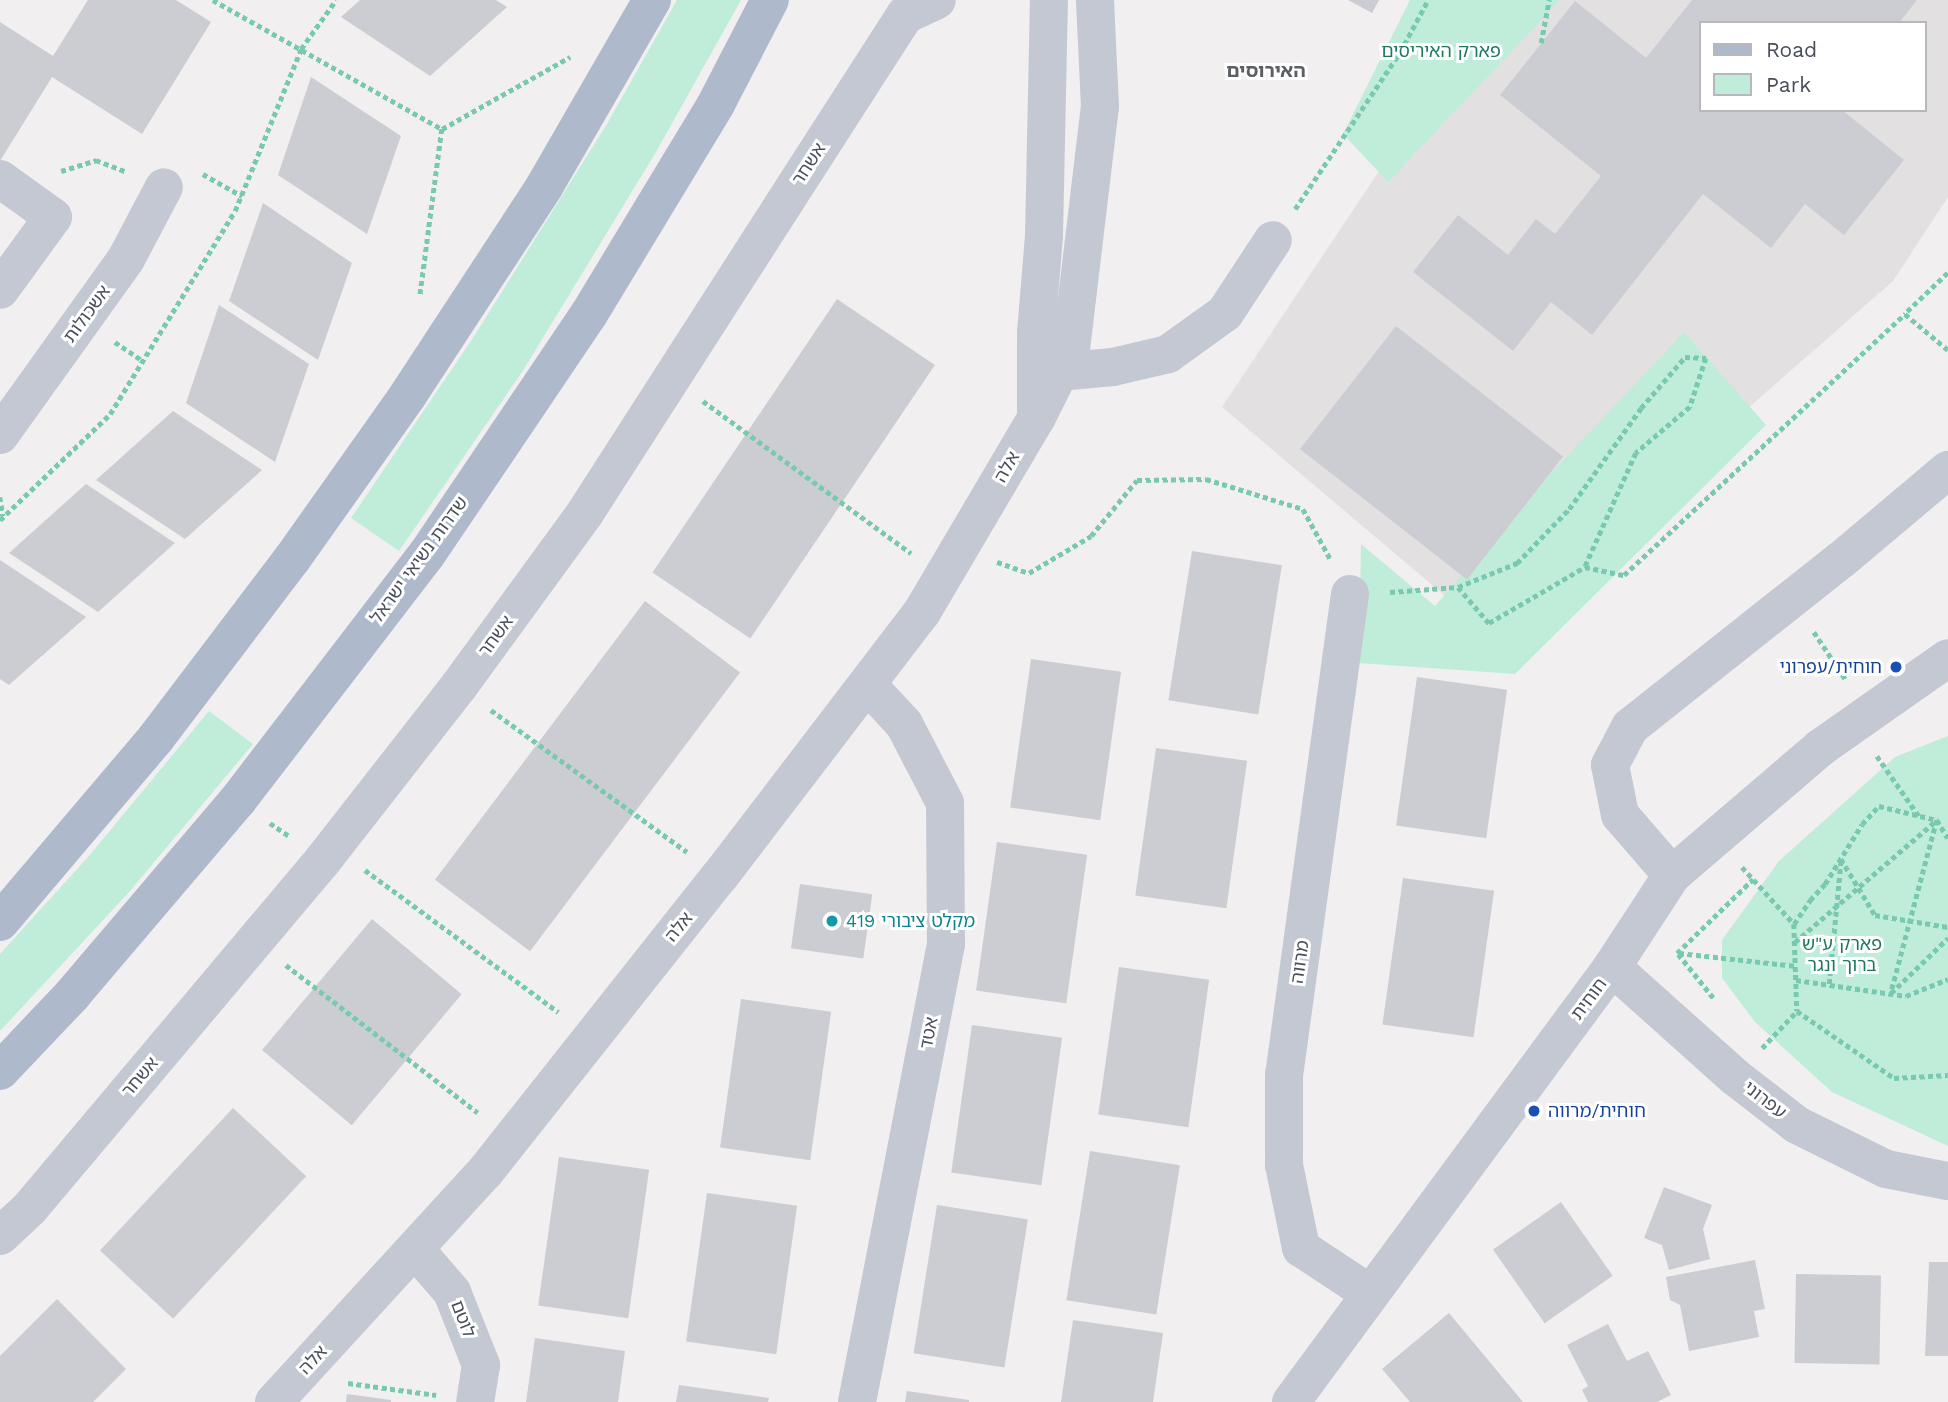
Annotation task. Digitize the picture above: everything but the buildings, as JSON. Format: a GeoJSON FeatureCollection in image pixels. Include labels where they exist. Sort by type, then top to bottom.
{"type":"FeatureCollection","features":[{"type":"Feature","properties":{"kind":"main road"},"geometry":{"type":"LineString","coordinates":[[0,922],[156,738],[323,515],[408,395],[544,187],[652,0]]}},
{"type":"Feature","properties":{"kind":"main road","name":"שדרות נשיאי ישראל"},"geometry":{"type":"LineString","coordinates":[[0,1071],[72,995],[238,800],[427,554],[589,314],[716,104],[770,0]]}},
{"type":"Feature","properties":{"kind":"street","name":"אשחר"},"geometry":{"type":"LineString","coordinates":[[0,1236],[30,1208],[329,853],[459,687],[585,513],[905,15],[937,0]]}},
{"type":"Feature","properties":{"kind":"street"},"geometry":{"type":"LineString","coordinates":[[1037,417],[1036,333],[1044,236],[1049,0]]}},
{"type":"Feature","properties":{"kind":"street","name":"אלה"},"geometry":{"type":"LineString","coordinates":[[274,1402],[415,1249],[511,1139],[720,876],[922,612],[1037,417],[1071,349],[1100,107],[1095,0]]}},
{"type":"Feature","properties":{"kind":"street","name":"אשכולות"},"geometry":{"type":"LineString","coordinates":[[0,435],[126,259],[178,178]]}},
{"type":"Feature","properties":{"kind":"street"},"geometry":{"type":"LineString","coordinates":[[0,179],[53,217],[0,290]]}},
{"type":"Feature","properties":{"kind":"street"},"geometry":{"type":"LineString","coordinates":[[1059,372],[1113,366],[1168,354],[1225,313],[1273,240]]}},
{"type":"Feature","properties":{"kind":"street"},"geometry":{"type":"LineString","coordinates":[[1672,875],[1620,816],[1610,765],[1630,727],[1791,600],[1948,470]]}},
{"type":"Feature","properties":{"kind":"street","name":"מרווה"},"geometry":{"type":"LineString","coordinates":[[1350,594],[1284,1075],[1284,1165],[1301,1248],[1369,1293]]}},
{"type":"Feature","properties":{"kind":"street","name":"חוחית"},"geometry":{"type":"LineString","coordinates":[[1292,1402],[1369,1293],[1612,967],[1672,875],[1820,748],[1948,658]]}},
{"type":"Feature","properties":{"kind":"street","name":"אטד"},"geometry":{"type":"LineString","coordinates":[[857,1402],[946,944],[944,803],[904,724],[867,684]]}},
{"type":"Feature","properties":{"kind":"street","name":"עפרוני"},"geometry":{"type":"LineString","coordinates":[[1612,967],[1735,1077],[1797,1125],[1886,1169],[1948,1181]]}},
{"type":"Feature","properties":{"kind":"street","name":"לוטם"},"geometry":{"type":"LineString","coordinates":[[415,1249],[452,1292],[481,1365],[476,1401]]}},
{"type":"Feature","properties":{"kind":"path"},"geometry":{"type":"LineString","coordinates":[[213,0],[442,129]]}},
{"type":"Feature","properties":{"kind":"path"},"geometry":{"type":"LineString","coordinates":[[2,518],[110,414],[235,211],[301,49],[336,0]]}},
{"type":"Feature","properties":{"kind":"path"},"geometry":{"type":"LineString","coordinates":[[1273,240],[1400,52],[1428,0]]}},
{"type":"Feature","properties":{"kind":"path"},"geometry":{"type":"LineString","coordinates":[[1541,43],[1549,0]]}},
{"type":"Feature","properties":{"kind":"path"},"geometry":{"type":"LineString","coordinates":[[442,129],[572,56]]}},
{"type":"Feature","properties":{"kind":"path"},"geometry":{"type":"LineString","coordinates":[[420,302],[442,129]]}},
{"type":"Feature","properties":{"kind":"path"},"geometry":{"type":"LineString","coordinates":[[178,178],[242,195]]}},
{"type":"Feature","properties":{"kind":"path"},"geometry":{"type":"LineString","coordinates":[[1585,567],[1624,575],[1948,272]]}},
{"type":"Feature","properties":{"kind":"path"},"geometry":{"type":"LineString","coordinates":[[1905,314],[1948,350]]}},
{"type":"Feature","properties":{"kind":"path"},"geometry":{"type":"LineString","coordinates":[[672,378],[951,563],[1029,573],[1091,536],[1137,480],[1206,479],[1303,509],[1350,594],[1458,587],[1517,563],[1569,509],[1641,408],[1685,357],[1706,358],[1690,407],[1636,453],[1585,567],[1489,623],[1458,587]]}},
{"type":"Feature","properties":{"kind":"path"},"geometry":{"type":"LineString","coordinates":[[0,497],[2,518]]}},
{"type":"Feature","properties":{"kind":"path"},"geometry":{"type":"LineString","coordinates":[[1791,600],[1919,816]]}},
{"type":"Feature","properties":{"kind":"path"},"geometry":{"type":"LineString","coordinates":[[459,687],[720,876]]}},
{"type":"Feature","properties":{"kind":"path"},"geometry":{"type":"LineString","coordinates":[[238,800],[329,853],[591,1037]]}},
{"type":"Feature","properties":{"kind":"path"},"geometry":{"type":"LineString","coordinates":[[1794,925],[1863,824],[1879,806],[1937,820],[1948,838]]}},
{"type":"Feature","properties":{"kind":"path"},"geometry":{"type":"LineString","coordinates":[[1795,942],[1937,820]]}},
{"type":"Feature","properties":{"kind":"path"},"geometry":{"type":"LineString","coordinates":[[1891,993],[1937,820]]}},
{"type":"Feature","properties":{"kind":"path"},"geometry":{"type":"LineString","coordinates":[[1715,838],[1794,925],[1797,1011],[1735,1077]]}},
{"type":"Feature","properties":{"kind":"path"},"geometry":{"type":"LineString","coordinates":[[1841,859],[1875,915],[1948,927]]}},
{"type":"Feature","properties":{"kind":"path"},"geometry":{"type":"LineString","coordinates":[[1829,984],[1841,859]]}},
{"type":"Feature","properties":{"kind":"path"},"geometry":{"type":"LineString","coordinates":[[1677,953],[1753,879]]}},
{"type":"Feature","properties":{"kind":"path"},"geometry":{"type":"LineString","coordinates":[[1891,993],[1948,938]]}},
{"type":"Feature","properties":{"kind":"path"},"geometry":{"type":"LineString","coordinates":[[255,940],[511,1139]]}},
{"type":"Feature","properties":{"kind":"path"},"geometry":{"type":"LineString","coordinates":[[1677,953],[1796,966]]}},
{"type":"Feature","properties":{"kind":"path"},"geometry":{"type":"LineString","coordinates":[[1677,953],[1717,1003]]}},
{"type":"Feature","properties":{"kind":"path"},"geometry":{"type":"LineString","coordinates":[[1796,980],[1906,996],[1948,979]]}},
{"type":"Feature","properties":{"kind":"path"},"geometry":{"type":"LineString","coordinates":[[1797,1011],[1894,1078],[1948,1075]]}},
{"type":"Feature","properties":{"kind":"path"},"geometry":{"type":"LineString","coordinates":[[313,1359],[339,1381],[476,1401]]}},
{"type":"Feature","properties":{"kind":"shaded area"},"geometry":{"type":"Polygon","coordinates":[[[1493,0],[1948,0],[1948,197],[1893,281],[1490,634],[1222,407],[1493,0]]]}},
{"type":"Feature","properties":{"kind":"green space"},"geometry":{"type":"Polygon","coordinates":[[[677,0],[741,0],[656,152],[524,369],[399,551],[351,518],[473,338],[607,124],[677,0]]]}},
{"type":"Feature","properties":{"kind":"green space","name":"פארק האיריסים"},"geometry":{"type":"Polygon","coordinates":[[[1410,0],[1560,0],[1388,182],[1343,134],[1410,0]]]}},
{"type":"Feature","properties":{"kind":"green space"},"geometry":{"type":"Polygon","coordinates":[[[1684,332],[1766,425],[1515,674],[1359,663],[1361,544],[1435,606],[1542,483],[1684,332]]]}},
{"type":"Feature","properties":{"kind":"green space"},"geometry":{"type":"Polygon","coordinates":[[[209,711],[253,744],[130,891],[0,1031],[0,954],[89,856],[209,711]]]}},
{"type":"Feature","properties":{"kind":"green space","name":"פארק ע\"ש ברוך ונגר"},"geometry":{"type":"Polygon","coordinates":[[[1948,736],[1948,1146],[1832,1092],[1755,1022],[1722,978],[1722,940],[1779,861],[1895,757],[1948,736]]]}},
{"type":"Feature","properties":{"kind":"place","name":"חוחית/עפרוני"},"geometry":{"type":"Point","coordinates":[1896,667]}},
{"type":"Feature","properties":{"kind":"place","name":"מקלט ציבורי 419"},"geometry":{"type":"Point","coordinates":[832,921]}},
{"type":"Feature","properties":{"kind":"place","name":"חוחית/מרווה"},"geometry":{"type":"Point","coordinates":[1534,1111]}},
{"type":"Feature","properties":{"kind":"district","name":"האירוסים"},"geometry":{"type":"Point","coordinates":[1266,71]}}]}
